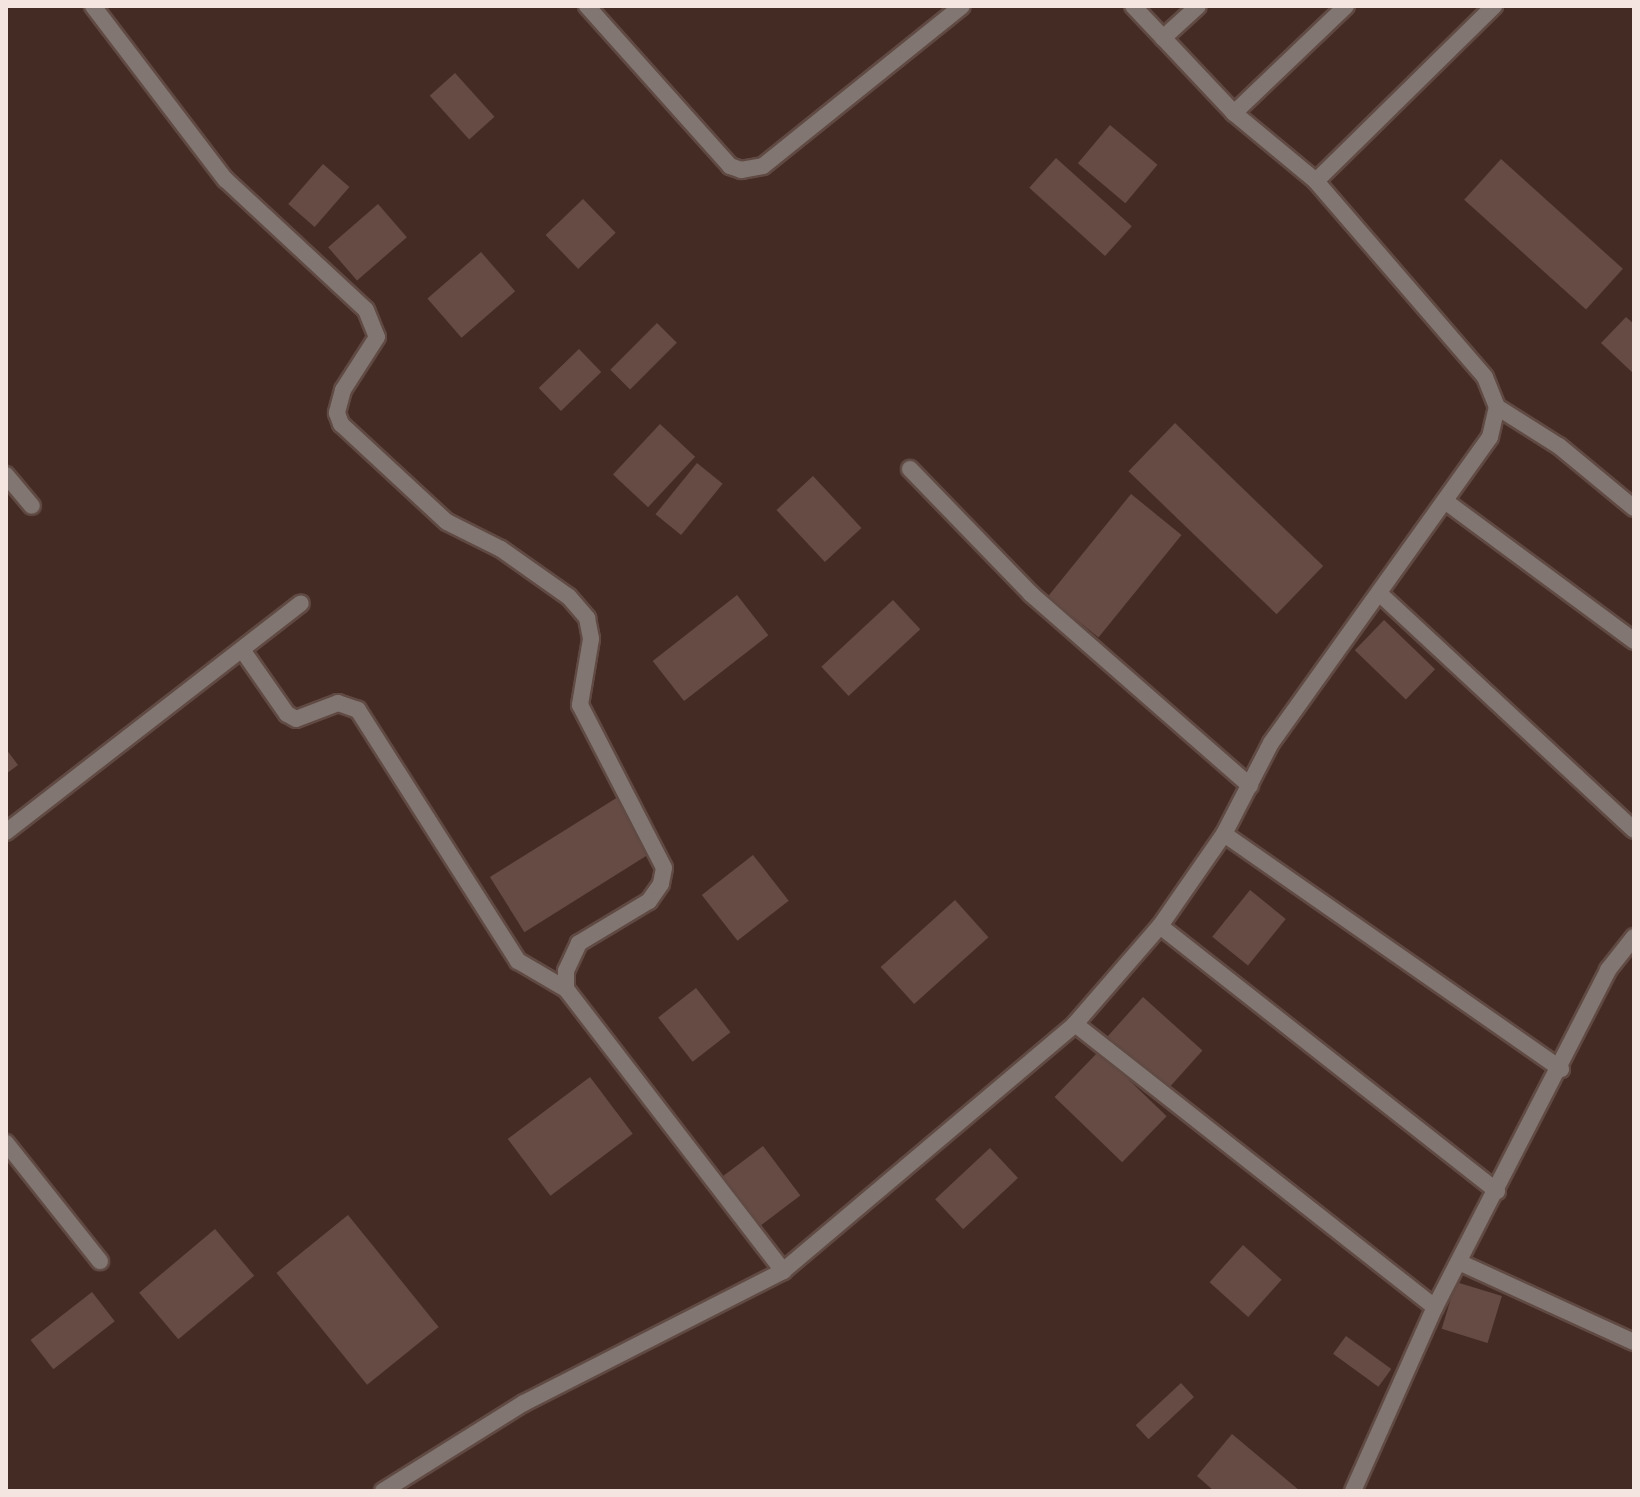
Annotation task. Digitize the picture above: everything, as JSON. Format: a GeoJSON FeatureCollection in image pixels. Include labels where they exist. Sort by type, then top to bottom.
{"type":"FeatureCollection","features":[{"type":"Feature","properties":{"kind":"street"},"geometry":{"type":"LineString","coordinates":[[93,6],[225,179],[366,310],[375,325],[372,351],[340,400],[341,424],[447,522],[501,549],[569,597],[587,618],[591,639],[580,705],[664,868],[649,901],[579,943],[566,971],[566,989]]}},
{"type":"Feature","properties":{"kind":"street"},"geometry":{"type":"LineString","coordinates":[[587,6],[730,166],[741,170],[763,166],[962,6]]}},
{"type":"Feature","properties":{"kind":"street"},"geometry":{"type":"LineString","coordinates":[[383,1491],[524,1403],[783,1271],[1075,1024],[1160,926],[1224,834],[1271,743],[1490,437],[1497,407],[1485,377],[1316,181],[1234,113],[1133,6]]}},
{"type":"Feature","properties":{"kind":"street"},"geometry":{"type":"LineString","coordinates":[[1163,38],[1198,6]]}},
{"type":"Feature","properties":{"kind":"street"},"geometry":{"type":"LineString","coordinates":[[1234,113],[1346,6]]}},
{"type":"Feature","properties":{"kind":"street"},"geometry":{"type":"LineString","coordinates":[[1316,181],[1494,6]]}},
{"type":"Feature","properties":{"kind":"street"},"geometry":{"type":"LineString","coordinates":[[1497,407],[1559,446],[1634,508]]}},
{"type":"Feature","properties":{"kind":"street"},"geometry":{"type":"LineString","coordinates":[[910,469],[1031,594],[1250,786]]}},
{"type":"Feature","properties":{"kind":"street"},"geometry":{"type":"LineString","coordinates":[[6,475],[32,506]]}},
{"type":"Feature","properties":{"kind":"street"},"geometry":{"type":"LineString","coordinates":[[1445,501],[1634,641]]}},
{"type":"Feature","properties":{"kind":"street"},"geometry":{"type":"LineString","coordinates":[[1379,593],[1634,830]]}},
{"type":"Feature","properties":{"kind":"street"},"geometry":{"type":"LineString","coordinates":[[6,832],[301,603]]}},
{"type":"Feature","properties":{"kind":"street"},"geometry":{"type":"LineString","coordinates":[[243,651],[287,714],[296,719],[338,703],[358,710],[518,961],[566,989],[783,1271]]}},
{"type":"Feature","properties":{"kind":"street"},"geometry":{"type":"LineString","coordinates":[[1224,834],[1561,1069]]}},
{"type":"Feature","properties":{"kind":"street"},"geometry":{"type":"LineString","coordinates":[[1160,926],[1497,1191]]}},
{"type":"Feature","properties":{"kind":"street"},"geometry":{"type":"LineString","coordinates":[[1353,1491],[1435,1307],[1561,1069],[1608,970],[1634,937]]}},
{"type":"Feature","properties":{"kind":"street"},"geometry":{"type":"LineString","coordinates":[[1075,1024],[1435,1307]]}},
{"type":"Feature","properties":{"kind":"street"},"geometry":{"type":"LineString","coordinates":[[6,1143],[100,1261]]}},
{"type":"Feature","properties":{"kind":"street"},"geometry":{"type":"LineString","coordinates":[[1459,1262],[1634,1342]]}},
{"type":"Feature","properties":{"kind":"building"},"geometry":{"type":"Polygon","coordinates":[[[455,73],[494,117],[469,140],[430,96],[455,73]]]}},
{"type":"Feature","properties":{"kind":"building"},"geometry":{"type":"Polygon","coordinates":[[[1110,125],[1157,165],[1125,203],[1078,163],[1110,125]]]}},
{"type":"Feature","properties":{"kind":"building"},"geometry":{"type":"Polygon","coordinates":[[[1056,158],[1132,226],[1105,256],[1029,188],[1056,158]]]}},
{"type":"Feature","properties":{"kind":"building"},"geometry":{"type":"Polygon","coordinates":[[[1501,159],[1623,269],[1586,310],[1464,200],[1501,159]]]}},
{"type":"Feature","properties":{"kind":"building"},"geometry":{"type":"Polygon","coordinates":[[[323,164],[349,187],[315,227],[288,204],[323,164]]]}},
{"type":"Feature","properties":{"kind":"building"},"geometry":{"type":"Polygon","coordinates":[[[583,199],[616,233],[578,269],[546,235],[583,199]]]}},
{"type":"Feature","properties":{"kind":"building"},"geometry":{"type":"Polygon","coordinates":[[[378,204],[407,237],[357,281],[328,247],[378,204]]]}},
{"type":"Feature","properties":{"kind":"building"},"geometry":{"type":"Polygon","coordinates":[[[481,252],[515,291],[462,338],[427,299],[481,252]]]}},
{"type":"Feature","properties":{"kind":"building"},"geometry":{"type":"Polygon","coordinates":[[[1626,317],[1634,324],[1634,374],[1601,343],[1626,317]]]}},
{"type":"Feature","properties":{"kind":"building"},"geometry":{"type":"Polygon","coordinates":[[[657,323],[677,343],[630,389],[610,370],[657,323]]]}},
{"type":"Feature","properties":{"kind":"building"},"geometry":{"type":"Polygon","coordinates":[[[579,349],[601,372],[561,411],[539,388],[579,349]]]}},
{"type":"Feature","properties":{"kind":"building"},"geometry":{"type":"Polygon","coordinates":[[[1175,423],[1323,566],[1277,614],[1128,471],[1175,423]]]}},
{"type":"Feature","properties":{"kind":"building"},"geometry":{"type":"Polygon","coordinates":[[[660,424],[695,457],[648,507],[613,474],[660,424]]]}},
{"type":"Feature","properties":{"kind":"building"},"geometry":{"type":"Polygon","coordinates":[[[697,463],[723,484],[681,535],[655,514],[697,463]]]}},
{"type":"Feature","properties":{"kind":"building"},"geometry":{"type":"Polygon","coordinates":[[[813,476],[861,528],[825,562],[776,510],[813,476]]]}},
{"type":"Feature","properties":{"kind":"building"},"geometry":{"type":"Polygon","coordinates":[[[1131,494],[1182,535],[1098,637],[1048,597],[1131,494]]]}},
{"type":"Feature","properties":{"kind":"building"},"geometry":{"type":"Polygon","coordinates":[[[737,595],[768,635],[684,701],[653,661],[737,595]]]}},
{"type":"Feature","properties":{"kind":"building"},"geometry":{"type":"Polygon","coordinates":[[[893,600],[920,629],[849,696],[821,667],[893,600]]]}},
{"type":"Feature","properties":{"kind":"building"},"geometry":{"type":"Polygon","coordinates":[[[1384,620],[1435,669],[1406,700],[1355,650],[1384,620]]]}},
{"type":"Feature","properties":{"kind":"building"},"geometry":{"type":"Polygon","coordinates":[[[6,749],[18,765],[6,774],[6,749]]]}},
{"type":"Feature","properties":{"kind":"building"},"geometry":{"type":"Polygon","coordinates":[[[618,797],[652,852],[524,932],[490,877],[618,797]]]}},
{"type":"Feature","properties":{"kind":"building"},"geometry":{"type":"Polygon","coordinates":[[[753,855],[789,901],[737,941],[702,895],[753,855]]]}},
{"type":"Feature","properties":{"kind":"building"},"geometry":{"type":"Polygon","coordinates":[[[1250,890],[1286,919],[1248,966],[1212,937],[1250,890]]]}},
{"type":"Feature","properties":{"kind":"building"},"geometry":{"type":"Polygon","coordinates":[[[955,900],[988,937],[914,1004],[881,967],[955,900]]]}},
{"type":"Feature","properties":{"kind":"building"},"geometry":{"type":"Polygon","coordinates":[[[696,988],[730,1032],[693,1062],[658,1018],[696,988]]]}},
{"type":"Feature","properties":{"kind":"building"},"geometry":{"type":"Polygon","coordinates":[[[1143,997],[1202,1051],[1166,1091],[1107,1037],[1143,997]]]}},
{"type":"Feature","properties":{"kind":"building"},"geometry":{"type":"Polygon","coordinates":[[[1099,1051],[1167,1116],[1122,1162],[1055,1097],[1099,1051]]]}},
{"type":"Feature","properties":{"kind":"building"},"geometry":{"type":"Polygon","coordinates":[[[590,1077],[633,1134],[550,1196],[508,1139],[590,1077]]]}},
{"type":"Feature","properties":{"kind":"building"},"geometry":{"type":"Polygon","coordinates":[[[763,1146],[800,1196],[759,1227],[721,1177],[763,1146]]]}},
{"type":"Feature","properties":{"kind":"building"},"geometry":{"type":"Polygon","coordinates":[[[990,1148],[1018,1178],[963,1229],[935,1199],[990,1148]]]}},
{"type":"Feature","properties":{"kind":"building"},"geometry":{"type":"Polygon","coordinates":[[[348,1215],[439,1327],[367,1385],[277,1273],[348,1215]]]}},
{"type":"Feature","properties":{"kind":"building"},"geometry":{"type":"Polygon","coordinates":[[[215,1229],[254,1276],[178,1339],[139,1293],[215,1229]]]}},
{"type":"Feature","properties":{"kind":"building"},"geometry":{"type":"Polygon","coordinates":[[[1243,1245],[1282,1280],[1248,1317],[1210,1282],[1243,1245]]]}},
{"type":"Feature","properties":{"kind":"building"},"geometry":{"type":"Polygon","coordinates":[[[1456,1282],[1502,1296],[1488,1343],[1442,1329],[1456,1282]]]}},
{"type":"Feature","properties":{"kind":"building"},"geometry":{"type":"Polygon","coordinates":[[[92,1292],[115,1321],[53,1369],[31,1340],[92,1292]]]}},
{"type":"Feature","properties":{"kind":"building"},"geometry":{"type":"Polygon","coordinates":[[[1346,1336],[1391,1369],[1378,1387],[1333,1354],[1346,1336]]]}},
{"type":"Feature","properties":{"kind":"building"},"geometry":{"type":"Polygon","coordinates":[[[1181,1383],[1194,1397],[1149,1439],[1136,1425],[1181,1383]]]}},
{"type":"Feature","properties":{"kind":"building"},"geometry":{"type":"Polygon","coordinates":[[[1232,1434],[1300,1491],[1214,1491],[1197,1476],[1232,1434]]]}}]}
